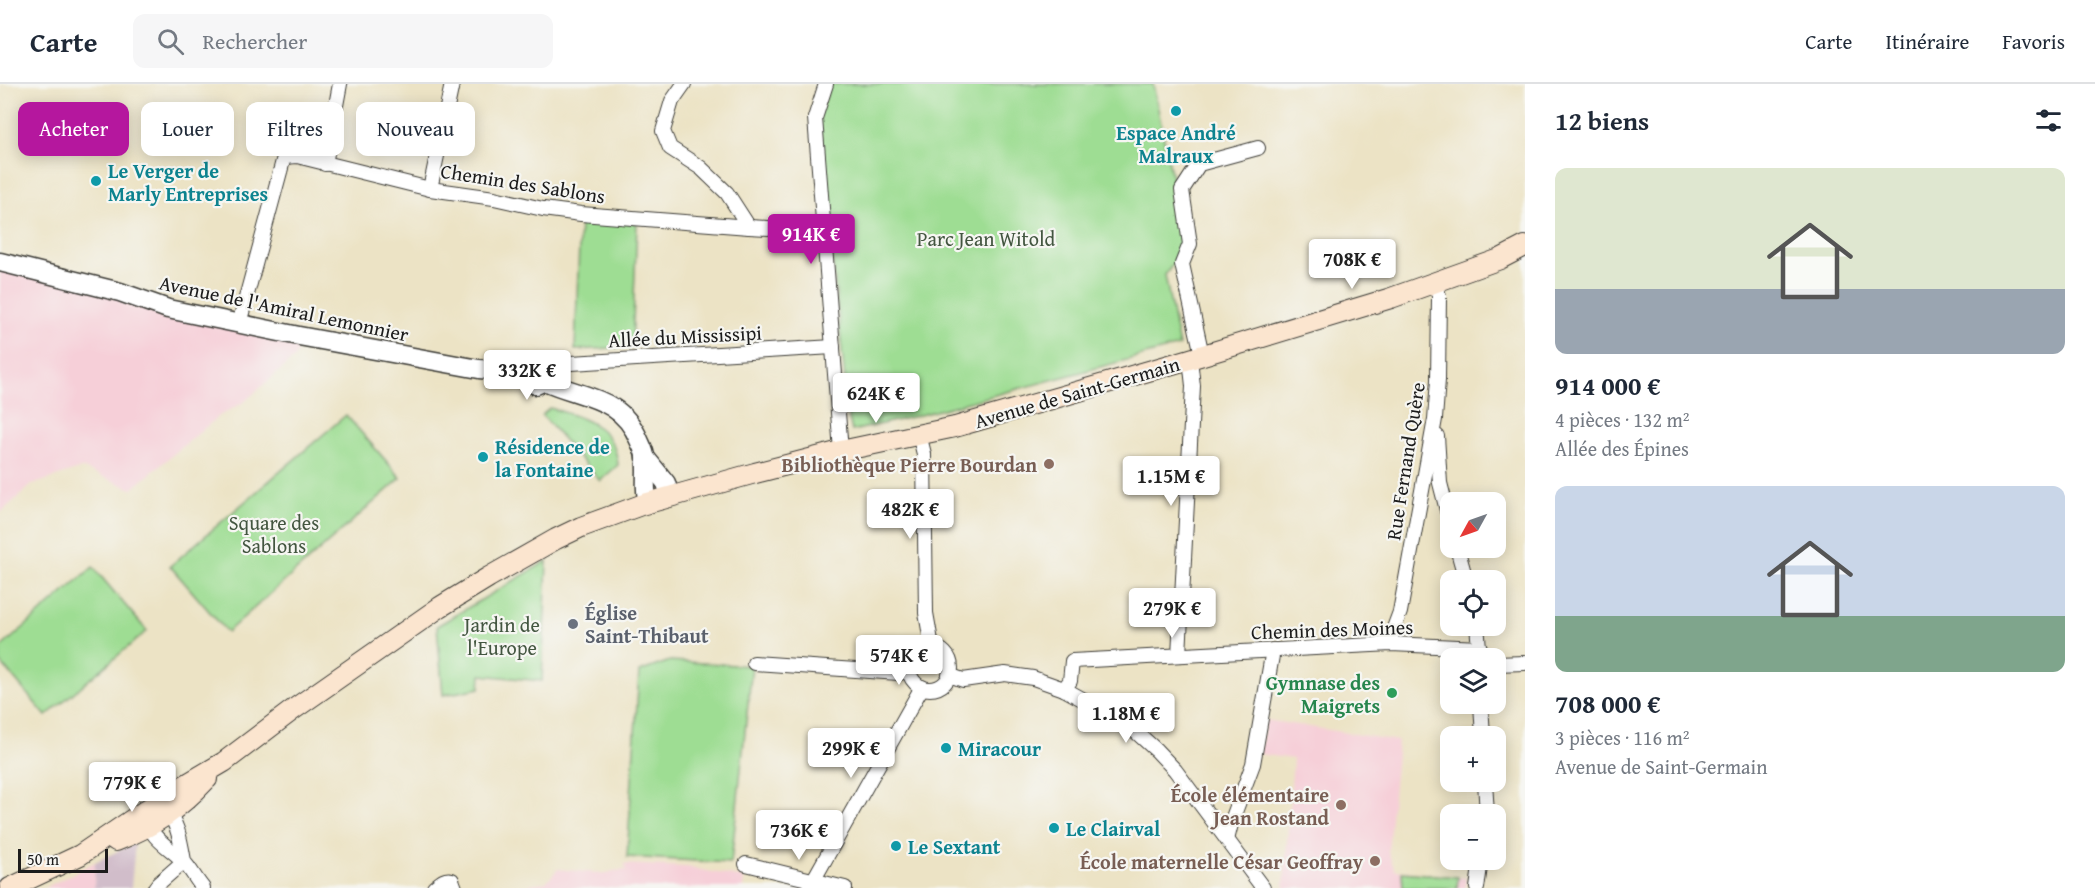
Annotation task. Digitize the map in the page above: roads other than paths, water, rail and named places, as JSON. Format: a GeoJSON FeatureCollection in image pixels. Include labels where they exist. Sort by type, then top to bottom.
{"type":"FeatureCollection","features":[{"type":"Feature","properties":{"kind":"main road","name":"Avenue de Saint-Germain"},"geometry":{"type":"LineString","coordinates":[[10,888],[156,815],[294,709],[440,607],[556,539],[621,512],[670,496],[841,451],[955,427],[1196,357],[1435,282],[1500,259],[1525,246]]}},
{"type":"Feature","properties":{"kind":"street"},"geometry":{"type":"LineString","coordinates":[[325,164],[340,84]]}},
{"type":"Feature","properties":{"kind":"street"},"geometry":{"type":"LineString","coordinates":[[430,189],[452,84]]}},
{"type":"Feature","properties":{"kind":"street"},"geometry":{"type":"LineString","coordinates":[[684,84],[672,101],[663,130],[670,148],[701,168],[727,193],[748,227]]}},
{"type":"Feature","properties":{"kind":"street"},"geometry":{"type":"LineString","coordinates":[[826,84],[815,118],[841,451]]}},
{"type":"Feature","properties":{"kind":"street"},"geometry":{"type":"LineString","coordinates":[[1179,655],[1196,357],[1182,264],[1190,244],[1182,190],[1199,164],[1258,148]]}},
{"type":"Feature","properties":{"kind":"street","name":"Chemin des Sablons"},"geometry":{"type":"LineString","coordinates":[[239,324],[284,157],[297,156],[430,189],[494,198],[543,209],[581,214],[824,231]]}},
{"type":"Feature","properties":{"kind":"street","name":"Avenue de l'Amiral Lemonnier"},"geometry":{"type":"LineString","coordinates":[[0,262],[120,292],[168,309],[239,324],[480,369],[537,373],[603,401],[618,410],[629,421],[645,457],[644,490],[648,503]]}},
{"type":"Feature","properties":{"kind":"street","name":"Rue Fernand Quère"},"geometry":{"type":"LineString","coordinates":[[1391,644],[1391,636],[1400,612],[1435,419],[1439,296],[1435,282]]}},
{"type":"Feature","properties":{"kind":"street","name":"Allée du Mississipi"},"geometry":{"type":"LineString","coordinates":[[537,373],[833,347]]}},
{"type":"Feature","properties":{"kind":"street"},"geometry":{"type":"LineString","coordinates":[[1435,419],[1442,492]]}},
{"type":"Feature","properties":{"kind":"street"},"geometry":{"type":"LineString","coordinates":[[919,434],[924,454],[926,613],[932,647]]}},
{"type":"Feature","properties":{"kind":"street"},"geometry":{"type":"LineString","coordinates":[[645,457],[666,483],[670,496]]}},
{"type":"Feature","properties":{"kind":"street","name":"Chemin des Moines"},"geometry":{"type":"LineString","coordinates":[[1064,689],[1070,681],[1072,661],[1391,644],[1440,649]]}},
{"type":"Feature","properties":{"kind":"street"},"geometry":{"type":"LineString","coordinates":[[932,647],[943,652],[947,657],[949,675],[938,687],[922,687],[913,680],[909,670],[911,658],[920,649],[932,647]]}},
{"type":"Feature","properties":{"kind":"street"},"geometry":{"type":"LineString","coordinates":[[1227,840],[1253,764],[1274,650]]}},
{"type":"Feature","properties":{"kind":"street"},"geometry":{"type":"LineString","coordinates":[[754,663],[900,673],[909,670]]}},
{"type":"Feature","properties":{"kind":"street"},"geometry":{"type":"LineString","coordinates":[[1506,664],[1525,663]]}},
{"type":"Feature","properties":{"kind":"street"},"geometry":{"type":"LineString","coordinates":[[949,675],[963,680],[1005,674],[1033,678],[1064,689],[1111,714],[1134,730],[1175,770],[1263,888]]}},
{"type":"Feature","properties":{"kind":"street"},"geometry":{"type":"LineString","coordinates":[[811,884],[922,687]]}},
{"type":"Feature","properties":{"kind":"street"},"geometry":{"type":"LineString","coordinates":[[156,815],[171,851],[184,861],[203,888]]}},
{"type":"Feature","properties":{"kind":"street"},"geometry":{"type":"LineString","coordinates":[[156,815],[181,844],[184,861]]}},
{"type":"Feature","properties":{"kind":"street"},"geometry":{"type":"LineString","coordinates":[[155,888],[184,861]]}},
{"type":"Feature","properties":{"kind":"street"},"geometry":{"type":"LineString","coordinates":[[746,864],[811,884],[845,888]]}},
{"type":"Feature","properties":{"kind":"street"},"geometry":{"type":"LineString","coordinates":[[1477,888],[1480,870]]}},
{"type":"Feature","properties":{"kind":"street"},"geometry":{"type":"LineString","coordinates":[[434,888],[448,879],[453,880],[455,888]]}},
{"type":"Feature","properties":{"kind":"place","name":"Espace André Malraux"},"geometry":{"type":"Point","coordinates":[1176,111]}},
{"type":"Feature","properties":{"kind":"place","name":"Le Verger de Marly Entreprises"},"geometry":{"type":"Point","coordinates":[96,181]}},
{"type":"Feature","properties":{"kind":"place","name":"Résidence de la Fontaine"},"geometry":{"type":"Point","coordinates":[483,457]}},
{"type":"Feature","properties":{"kind":"place","name":"Bibliothèque Pierre Bourdan"},"geometry":{"type":"Point","coordinates":[1049,464]}},
{"type":"Feature","properties":{"kind":"place","name":"Église Saint-Thibaut"},"geometry":{"type":"Point","coordinates":[573,624]}},
{"type":"Feature","properties":{"kind":"place","name":"Gymnase des Maigrets"},"geometry":{"type":"Point","coordinates":[1392,693]}},
{"type":"Feature","properties":{"kind":"place","name":"Miracour"},"geometry":{"type":"Point","coordinates":[946,748]}},
{"type":"Feature","properties":{"kind":"place","name":"École élémentaire Jean Rostand"},"geometry":{"type":"Point","coordinates":[1341,805]}},
{"type":"Feature","properties":{"kind":"place","name":"Le Clairval"},"geometry":{"type":"Point","coordinates":[1054,828]}},
{"type":"Feature","properties":{"kind":"place","name":"Le Sextant"},"geometry":{"type":"Point","coordinates":[896,846]}},
{"type":"Feature","properties":{"kind":"place","name":"École maternelle César Geoffray"},"geometry":{"type":"Point","coordinates":[1375,861]}},
{"type":"Feature","properties":{"kind":"park label","name":"Parc Jean Witold"},"geometry":{"type":"Point","coordinates":[986,238]}},
{"type":"Feature","properties":{"kind":"park label","name":"Square des Sablons"},"geometry":{"type":"Point","coordinates":[274,534]}},
{"type":"Feature","properties":{"kind":"park label","name":"Jardin de l'Europe"},"geometry":{"type":"Point","coordinates":[502,636]}}]}
